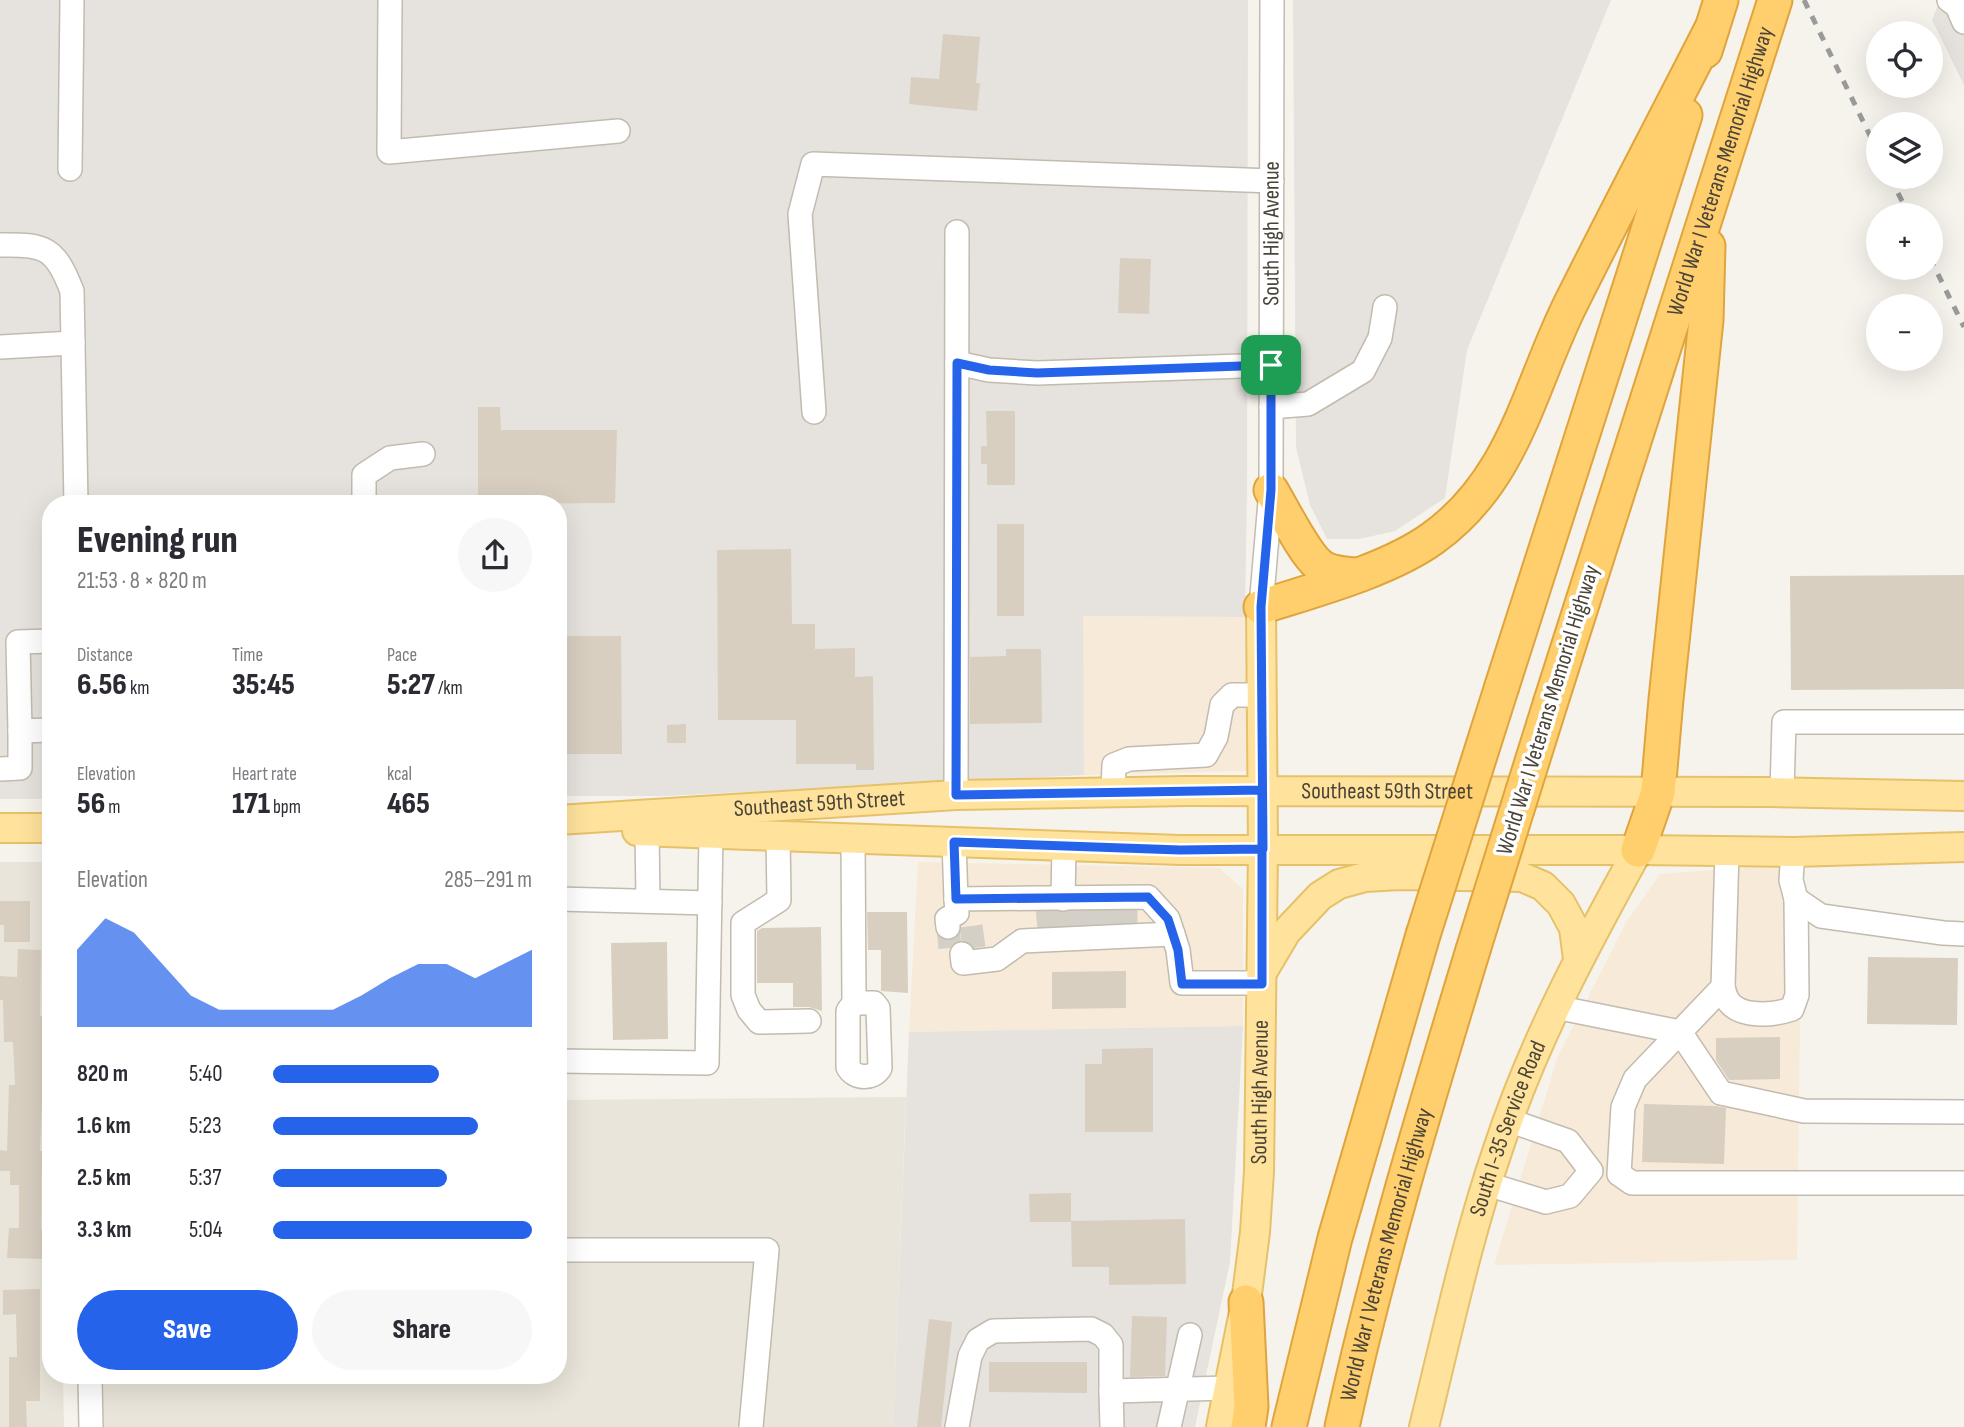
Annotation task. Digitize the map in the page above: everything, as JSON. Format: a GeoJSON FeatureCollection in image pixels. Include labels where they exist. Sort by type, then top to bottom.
{"type":"FeatureCollection","features":[{"type":"Feature","properties":{"kind":"highway","name":"World War I Veterans Memorial Highway"},"geometry":{"type":"LineString","coordinates":[[1342,1427],[1416,1137],[1551,701],[1775,0]]}},
{"type":"Feature","properties":{"kind":"highway"},"geometry":{"type":"LineString","coordinates":[[1261,607],[1356,575],[1399,557],[1433,538],[1487,486],[1515,436],[1570,307],[1716,14]]}},
{"type":"Feature","properties":{"kind":"highway"},"geometry":{"type":"LineString","coordinates":[[1289,1427],[1335,1238],[1423,935],[1716,14]]}},
{"type":"Feature","properties":{"kind":"highway"},"geometry":{"type":"LineString","coordinates":[[1638,850],[1658,792],[1706,320],[1709,212]]}},
{"type":"Feature","properties":{"kind":"highway"},"geometry":{"type":"LineString","coordinates":[[1271,490],[1319,566],[1334,572],[1356,575]]}},
{"type":"Feature","properties":{"kind":"highway"},"geometry":{"type":"LineString","coordinates":[[1246,1302],[1251,1407],[1248,1427]]}},
{"type":"Feature","properties":{"kind":"main road","name":"South High Avenue"},"geometry":{"type":"LineString","coordinates":[[1221,1427],[1246,1302],[1259,1172],[1263,849],[1261,607]]}},
{"type":"Feature","properties":{"kind":"main road","name":"Southeast 59th Street"},"geometry":{"type":"LineString","coordinates":[[567,819],[956,795],[1113,792],[1782,792],[1964,796]]}},
{"type":"Feature","properties":{"kind":"main road"},"geometry":{"type":"LineString","coordinates":[[0,828],[42,828]]}},
{"type":"Feature","properties":{"kind":"main road","name":"Southeast 59th Street"},"geometry":{"type":"LineString","coordinates":[[567,828],[1180,850],[1794,852],[1964,846]]}},
{"type":"Feature","properties":{"kind":"main road","name":"South I-35 Service Road"},"geometry":{"type":"LineString","coordinates":[[1424,1427],[1487,1184],[1508,1120],[1578,959],[1638,850]]}},
{"type":"Feature","properties":{"kind":"main road"},"geometry":{"type":"LineString","coordinates":[[1262,978],[1286,932],[1320,896],[1339,884],[1365,877],[1522,877],[1543,886],[1561,904],[1574,928],[1578,959]]}},
{"type":"Feature","properties":{"kind":"street"},"geometry":{"type":"LineString","coordinates":[[69,169],[72,0]]}},
{"type":"Feature","properties":{"kind":"street"},"geometry":{"type":"LineString","coordinates":[[390,0],[389,152],[618,131]]}},
{"type":"Feature","properties":{"kind":"street","name":"South High Avenue"},"geometry":{"type":"LineString","coordinates":[[1261,607],[1271,490],[1272,0]]}},
{"type":"Feature","properties":{"kind":"street"},"geometry":{"type":"LineString","coordinates":[[1949,0],[1957,6],[1964,22]]}},
{"type":"Feature","properties":{"kind":"street"},"geometry":{"type":"LineString","coordinates":[[814,412],[800,214],[813,164],[1272,181]]}},
{"type":"Feature","properties":{"kind":"street"},"geometry":{"type":"LineString","coordinates":[[956,795],[957,232]]}},
{"type":"Feature","properties":{"kind":"street"},"geometry":{"type":"LineString","coordinates":[[0,245],[27,244],[53,254],[65,272],[72,291],[76,495]]}},
{"type":"Feature","properties":{"kind":"street"},"geometry":{"type":"LineString","coordinates":[[1271,407],[1308,404],[1363,371],[1380,338],[1384,307]]}},
{"type":"Feature","properties":{"kind":"street"},"geometry":{"type":"LineString","coordinates":[[0,347],[73,343]]}},
{"type":"Feature","properties":{"kind":"street"},"geometry":{"type":"LineString","coordinates":[[957,363],[989,370],[1037,373],[1271,365]]}},
{"type":"Feature","properties":{"kind":"street"},"geometry":{"type":"LineString","coordinates":[[364,495],[364,475],[390,458],[423,454]]}},
{"type":"Feature","properties":{"kind":"street"},"geometry":{"type":"LineString","coordinates":[[0,769],[20,768],[13,726],[18,642],[42,642]]}},
{"type":"Feature","properties":{"kind":"street"},"geometry":{"type":"LineString","coordinates":[[1113,792],[1114,765],[1129,760],[1206,755],[1216,737],[1222,705],[1232,695],[1262,695]]}},
{"type":"Feature","properties":{"kind":"street"},"geometry":{"type":"LineString","coordinates":[[1782,792],[1784,722],[1964,722]]}},
{"type":"Feature","properties":{"kind":"street"},"geometry":{"type":"LineString","coordinates":[[13,726],[42,729]]}},
{"type":"Feature","properties":{"kind":"street"},"geometry":{"type":"LineString","coordinates":[[647,831],[648,901]]}},
{"type":"Feature","properties":{"kind":"street"},"geometry":{"type":"LineString","coordinates":[[567,1061],[707,1063],[711,834]]}},
{"type":"Feature","properties":{"kind":"street"},"geometry":{"type":"LineString","coordinates":[[778,836],[779,900],[743,923],[743,995],[749,1010],[759,1022],[809,1021]]}},
{"type":"Feature","properties":{"kind":"street"},"geometry":{"type":"LineString","coordinates":[[853,839],[854,1003]]}},
{"type":"Feature","properties":{"kind":"street"},"geometry":{"type":"LineString","coordinates":[[954,842],[963,963],[997,959],[1022,941],[1148,897],[1168,919],[1178,950],[1182,984],[1262,978]]}},
{"type":"Feature","properties":{"kind":"street"},"geometry":{"type":"LineString","coordinates":[[1063,846],[1086,917]]}},
{"type":"Feature","properties":{"kind":"street"},"geometry":{"type":"LineString","coordinates":[[1727,851],[1723,988],[1728,1001],[1741,1012],[1778,1014],[1792,1009],[1797,995],[1796,899],[1791,880],[1794,852]]}},
{"type":"Feature","properties":{"kind":"street"},"geometry":{"type":"LineString","coordinates":[[567,899],[710,903]]}},
{"type":"Feature","properties":{"kind":"street"},"geometry":{"type":"LineString","coordinates":[[1796,899],[1821,916],[1964,934]]}},
{"type":"Feature","properties":{"kind":"street"},"geometry":{"type":"LineString","coordinates":[[960,931],[1086,917],[1173,934]]}},
{"type":"Feature","properties":{"kind":"street"},"geometry":{"type":"LineString","coordinates":[[1619,1174],[1623,1107],[1635,1079],[1723,988]]}},
{"type":"Feature","properties":{"kind":"street"},"geometry":{"type":"LineString","coordinates":[[1555,1007],[1680,1032],[1721,1093],[1804,1111],[1964,1112]]}},
{"type":"Feature","properties":{"kind":"street"},"geometry":{"type":"LineString","coordinates":[[1508,1120],[1568,1141],[1591,1171],[1619,1174],[1632,1183],[1964,1183]]}},
{"type":"Feature","properties":{"kind":"street"},"geometry":{"type":"LineString","coordinates":[[1487,1184],[1546,1202],[1570,1196],[1591,1171]]}},
{"type":"Feature","properties":{"kind":"street"},"geometry":{"type":"LineString","coordinates":[[567,1250],[767,1250],[751,1427]]}},
{"type":"Feature","properties":{"kind":"street"},"geometry":{"type":"LineString","coordinates":[[957,1427],[970,1356],[978,1340],[993,1331],[1091,1329],[1103,1335],[1111,1345],[1112,1427]]}},
{"type":"Feature","properties":{"kind":"street"},"geometry":{"type":"LineString","coordinates":[[1169,1427],[1190,1335]]}},
{"type":"Feature","properties":{"kind":"street"},"geometry":{"type":"LineString","coordinates":[[90,1384],[90,1427]]}},
{"type":"Feature","properties":{"kind":"street"},"geometry":{"type":"LineString","coordinates":[[1111,1391],[1229,1388]]}},
{"type":"Feature","properties":{"kind":"shaded area"},"geometry":{"type":"Polygon","coordinates":[[[0,0],[1248,0],[1245,617],[1083,616],[1084,775],[665,796],[567,796],[567,495],[42,495],[42,799],[0,799],[0,0]]]}},
{"type":"Feature","properties":{"kind":"shaded area"},"geometry":{"type":"Polygon","coordinates":[[[1293,0],[1611,0],[1467,350],[1445,498],[1395,531],[1359,539],[1327,539],[1310,505],[1296,447],[1293,0]]]}},
{"type":"Feature","properties":{"kind":"shaded area"},"geometry":{"type":"Polygon","coordinates":[[[1940,0],[1964,0],[1964,85],[1943,42],[1943,21],[1932,20],[1940,0]]]}},
{"type":"Feature","properties":{"kind":"shaded area"},"geometry":{"type":"Polygon","coordinates":[[[1082,616],[1245,617],[1248,771],[1084,775],[1082,616]]]}},
{"type":"Feature","properties":{"kind":"shaded area"},"geometry":{"type":"Polygon","coordinates":[[[0,862],[42,862],[42,1384],[63,1384],[64,1427],[0,1427],[0,862]]]}},
{"type":"Feature","properties":{"kind":"shaded area"},"geometry":{"type":"Polygon","coordinates":[[[918,862],[1219,868],[1243,889],[1243,1026],[909,1032],[918,862]]]}},
{"type":"Feature","properties":{"kind":"shaded area"},"geometry":{"type":"Polygon","coordinates":[[[1804,866],[1797,1260],[1494,1265],[1558,1056],[1627,921],[1660,874],[1804,866]]]}},
{"type":"Feature","properties":{"kind":"shaded area"},"geometry":{"type":"Polygon","coordinates":[[[1243,1026],[1230,1262],[1195,1427],[893,1427],[909,1032],[1243,1026]]]}},
{"type":"Feature","properties":{"kind":"shaded area"},"geometry":{"type":"Polygon","coordinates":[[[906,1097],[893,1427],[104,1427],[103,1384],[567,1384],[567,1100],[906,1097]]]}},
{"type":"Feature","properties":{"kind":"building"},"geometry":{"type":"Polygon","coordinates":[[[943,34],[980,37],[976,83],[980,83],[977,111],[909,104],[911,77],[939,79],[943,34]]]}},
{"type":"Feature","properties":{"kind":"building"},"geometry":{"type":"Polygon","coordinates":[[[1120,258],[1151,259],[1149,314],[1118,313],[1120,258]]]}},
{"type":"Feature","properties":{"kind":"building"},"geometry":{"type":"Polygon","coordinates":[[[478,407],[500,407],[501,430],[617,430],[615,503],[567,503],[567,495],[478,495],[478,407]]]}},
{"type":"Feature","properties":{"kind":"building"},"geometry":{"type":"Polygon","coordinates":[[[986,411],[1015,411],[1015,485],[987,485],[987,464],[981,464],[981,446],[987,446],[986,411]]]}},
{"type":"Feature","properties":{"kind":"building"},"geometry":{"type":"Polygon","coordinates":[[[997,524],[1024,524],[1024,616],[997,616],[997,524]]]}},
{"type":"Feature","properties":{"kind":"building"},"geometry":{"type":"Polygon","coordinates":[[[791,549],[792,624],[815,624],[815,649],[855,648],[855,677],[873,676],[874,770],[856,770],[856,764],[796,764],[796,720],[718,720],[717,550],[791,549]]]}},
{"type":"Feature","properties":{"kind":"building"},"geometry":{"type":"Polygon","coordinates":[[[1964,575],[1964,689],[1791,690],[1790,576],[1964,575]]]}},
{"type":"Feature","properties":{"kind":"building"},"geometry":{"type":"Polygon","coordinates":[[[567,636],[621,636],[622,754],[567,754],[567,636]]]}},
{"type":"Feature","properties":{"kind":"building"},"geometry":{"type":"Polygon","coordinates":[[[1006,649],[1041,649],[1042,723],[970,724],[970,657],[1006,656],[1006,649]]]}},
{"type":"Feature","properties":{"kind":"building"},"geometry":{"type":"Polygon","coordinates":[[[686,724],[686,743],[667,743],[667,725],[686,724]]]}},
{"type":"Feature","properties":{"kind":"building"},"geometry":{"type":"Polygon","coordinates":[[[0,901],[30,901],[30,942],[4,942],[4,925],[0,925],[0,901]]]}},
{"type":"Feature","properties":{"kind":"building"},"geometry":{"type":"Polygon","coordinates":[[[867,912],[907,912],[908,993],[881,991],[881,950],[868,950],[867,912]]]}},
{"type":"Feature","properties":{"kind":"building"},"geometry":{"type":"Polygon","coordinates":[[[821,927],[822,1011],[809,1007],[793,1007],[793,983],[757,983],[757,931],[762,928],[821,927]]]}},
{"type":"Feature","properties":{"kind":"building"},"geometry":{"type":"Polygon","coordinates":[[[667,942],[668,1039],[613,1040],[611,943],[667,942]]]}},
{"type":"Feature","properties":{"kind":"building"},"geometry":{"type":"Polygon","coordinates":[[[18,949],[41,950],[42,1259],[7,1258],[9,1228],[19,1228],[19,1185],[10,1185],[10,1171],[0,1171],[0,1150],[7,1151],[9,1085],[15,1085],[13,1042],[4,1042],[0,976],[17,977],[18,949]]]}},
{"type":"Feature","properties":{"kind":"building"},"geometry":{"type":"Polygon","coordinates":[[[1868,957],[1958,958],[1957,1025],[1867,1024],[1868,957]]]}},
{"type":"Feature","properties":{"kind":"building"},"geometry":{"type":"Polygon","coordinates":[[[1126,971],[1126,1008],[1052,1009],[1052,972],[1126,971]]]}},
{"type":"Feature","properties":{"kind":"building"},"geometry":{"type":"Polygon","coordinates":[[[1780,1037],[1780,1079],[1729,1080],[1716,1060],[1716,1038],[1780,1037]]]}},
{"type":"Feature","properties":{"kind":"building"},"geometry":{"type":"Polygon","coordinates":[[[1153,1048],[1153,1132],[1085,1132],[1085,1064],[1102,1064],[1102,1049],[1153,1048]]]}},
{"type":"Feature","properties":{"kind":"building"},"geometry":{"type":"Polygon","coordinates":[[[1644,1104],[1726,1108],[1724,1164],[1642,1162],[1644,1104]]]}},
{"type":"Feature","properties":{"kind":"building"},"geometry":{"type":"Polygon","coordinates":[[[1071,1193],[1071,1222],[1030,1222],[1029,1194],[1071,1193]]]}},
{"type":"Feature","properties":{"kind":"building"},"geometry":{"type":"Polygon","coordinates":[[[1185,1219],[1186,1284],[1109,1285],[1109,1267],[1072,1267],[1071,1221],[1185,1219]]]}},
{"type":"Feature","properties":{"kind":"building"},"geometry":{"type":"Polygon","coordinates":[[[40,1289],[40,1401],[26,1401],[27,1427],[9,1427],[9,1357],[17,1357],[16,1314],[3,1315],[3,1290],[40,1289]]]}},
{"type":"Feature","properties":{"kind":"building"},"geometry":{"type":"Polygon","coordinates":[[[1132,1316],[1167,1317],[1165,1376],[1130,1377],[1132,1316]]]}},
{"type":"Feature","properties":{"kind":"building"},"geometry":{"type":"Polygon","coordinates":[[[929,1319],[952,1322],[941,1427],[917,1427],[929,1319]]]}},
{"type":"Feature","properties":{"kind":"building"},"geometry":{"type":"Polygon","coordinates":[[[989,1362],[1087,1362],[1087,1393],[989,1392],[989,1362]]]}},
{"type":"Feature","properties":{"kind":"tunnel"},"geometry":{"type":"LineString","coordinates":[[1066,906],[1066,929]]}},
{"type":"Feature","properties":{"kind":"tunnel"},"geometry":{"type":"LineString","coordinates":[[1126,906],[1126,927]]}},
{"type":"Feature","properties":{"kind":"tunnel"},"geometry":{"type":"LineString","coordinates":[[1047,907],[1049,928]]}},
{"type":"Feature","properties":{"kind":"tunnel"},"geometry":{"type":"LineString","coordinates":[[1088,907],[1089,928]]}},
{"type":"Feature","properties":{"kind":"tunnel"},"geometry":{"type":"LineString","coordinates":[[1108,907],[1109,928]]}},
{"type":"Feature","properties":{"kind":"tunnel"},"geometry":{"type":"LineString","coordinates":[[971,926],[974,948]]}},
{"type":"Feature","properties":{"kind":"tunnel"},"geometry":{"type":"LineString","coordinates":[[948,927],[950,948]]}},
{"type":"Feature","properties":{"kind":"railway"},"geometry":{"type":"LineString","coordinates":[[1804,0],[1866,127]]}},
{"type":"Feature","properties":{"kind":"railway"},"geometry":{"type":"LineString","coordinates":[[1896,189],[1903,203]]}},
{"type":"Feature","properties":{"kind":"railway"},"geometry":{"type":"LineString","coordinates":[[1941,280],[1964,327]]}},
{"type":"Feature","properties":{"kind":"route"},"geometry":{"type":"LineString","coordinates":[[1271,365],[1037,373],[989,370],[957,363],[956,795],[1262,790],[1263,849],[1262,984],[1182,984],[1178,950],[1168,919],[1148,897],[956,899],[954,842],[1180,850],[1263,849],[1261,607],[1271,490],[1271,365]]}}]}
